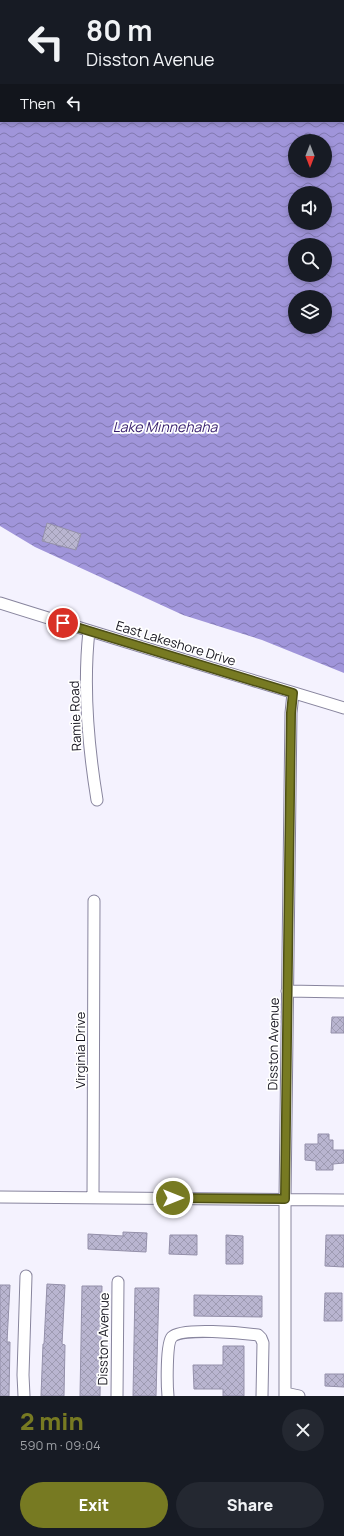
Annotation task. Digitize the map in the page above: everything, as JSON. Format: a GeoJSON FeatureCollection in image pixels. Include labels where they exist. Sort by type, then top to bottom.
{"type":"FeatureCollection","features":[{"type":"Feature","properties":{"kind":"street","name":"East Lakeshore Drive"},"geometry":{"type":"LineString","coordinates":[[0,603],[344,708]]}},
{"type":"Feature","properties":{"kind":"street","name":"Ramie Road"},"geometry":{"type":"LineString","coordinates":[[89,631],[87,650],[88,735],[90,759],[98,800]]}},
{"type":"Feature","properties":{"kind":"street","name":"Disston Avenue"},"geometry":{"type":"LineString","coordinates":[[285,1394],[287,991],[291,713],[293,693]]}},
{"type":"Feature","properties":{"kind":"street","name":"Virginia Drive"},"geometry":{"type":"LineString","coordinates":[[93,1198],[94,901]]}},
{"type":"Feature","properties":{"kind":"street"},"geometry":{"type":"LineString","coordinates":[[287,991],[344,992]]}},
{"type":"Feature","properties":{"kind":"street"},"geometry":{"type":"LineString","coordinates":[[0,1197],[344,1200]]}},
{"type":"Feature","properties":{"kind":"street"},"geometry":{"type":"LineString","coordinates":[[24,1396],[23,1375],[26,1276]]}},
{"type":"Feature","properties":{"kind":"street","name":"Disston Avenue"},"geometry":{"type":"LineString","coordinates":[[116,1396],[118,1282]]}},
{"type":"Feature","properties":{"kind":"street"},"geometry":{"type":"LineString","coordinates":[[168,1396],[168,1350],[172,1337],[177,1334],[184,1333],[221,1332],[258,1335],[261,1338],[263,1343],[262,1396]]}},
{"type":"Feature","properties":{"kind":"street"},"geometry":{"type":"LineString","coordinates":[[285,1394],[299,1396]]}},
{"type":"Feature","properties":{"kind":"water","name":"Lake Minnehaha"},"geometry":{"type":"Polygon","coordinates":[[[0,122],[344,122],[344,673],[262,640],[183,615],[35,547],[0,526],[0,122]]]}},
{"type":"Feature","properties":{"kind":"building"},"geometry":{"type":"Polygon","coordinates":[[[47,523],[81,534],[76,550],[42,541],[47,523]]]}},
{"type":"Feature","properties":{"kind":"building"},"geometry":{"type":"Polygon","coordinates":[[[332,1017],[344,1017],[344,1033],[331,1033],[332,1017]]]}},
{"type":"Feature","properties":{"kind":"building"},"geometry":{"type":"Polygon","coordinates":[[[318,1134],[329,1134],[329,1140],[333,1140],[333,1150],[344,1150],[344,1163],[333,1164],[333,1170],[316,1170],[316,1161],[305,1160],[305,1144],[318,1144],[318,1134]]]}},
{"type":"Feature","properties":{"kind":"building"},"geometry":{"type":"Polygon","coordinates":[[[123,1232],[147,1233],[146,1252],[88,1249],[88,1234],[123,1236],[123,1232]]]}},
{"type":"Feature","properties":{"kind":"building"},"geometry":{"type":"Polygon","coordinates":[[[170,1235],[197,1235],[197,1255],[169,1254],[170,1235]]]}},
{"type":"Feature","properties":{"kind":"building"},"geometry":{"type":"Polygon","coordinates":[[[226,1235],[243,1236],[243,1264],[226,1264],[226,1235]]]}},
{"type":"Feature","properties":{"kind":"building"},"geometry":{"type":"Polygon","coordinates":[[[326,1235],[344,1235],[344,1267],[325,1266],[326,1235]]]}},
{"type":"Feature","properties":{"kind":"building"},"geometry":{"type":"Polygon","coordinates":[[[47,1284],[65,1285],[62,1344],[65,1345],[64,1396],[41,1396],[47,1284]]]}},
{"type":"Feature","properties":{"kind":"building"},"geometry":{"type":"Polygon","coordinates":[[[0,1285],[10,1285],[7,1342],[10,1342],[9,1396],[0,1396],[0,1285]]]}},
{"type":"Feature","properties":{"kind":"building"},"geometry":{"type":"Polygon","coordinates":[[[82,1286],[102,1286],[100,1396],[80,1396],[82,1286]]]}},
{"type":"Feature","properties":{"kind":"building"},"geometry":{"type":"Polygon","coordinates":[[[135,1288],[159,1288],[156,1396],[133,1396],[135,1288]]]}},
{"type":"Feature","properties":{"kind":"building"},"geometry":{"type":"Polygon","coordinates":[[[325,1293],[342,1293],[342,1321],[324,1321],[325,1293]]]}},
{"type":"Feature","properties":{"kind":"building"},"geometry":{"type":"Polygon","coordinates":[[[194,1295],[262,1296],[262,1317],[194,1316],[194,1295]]]}},
{"type":"Feature","properties":{"kind":"building"},"geometry":{"type":"Polygon","coordinates":[[[223,1346],[244,1346],[244,1396],[223,1396],[223,1389],[194,1389],[193,1365],[223,1365],[223,1346]]]}},
{"type":"Feature","properties":{"kind":"building"},"geometry":{"type":"Polygon","coordinates":[[[325,1374],[344,1374],[344,1387],[325,1386],[325,1374]]]}},
{"type":"Feature","properties":{"kind":"route"},"geometry":{"type":"LineString","coordinates":[[63,623],[293,693],[291,713],[285,1199],[173,1198]]}}]}
